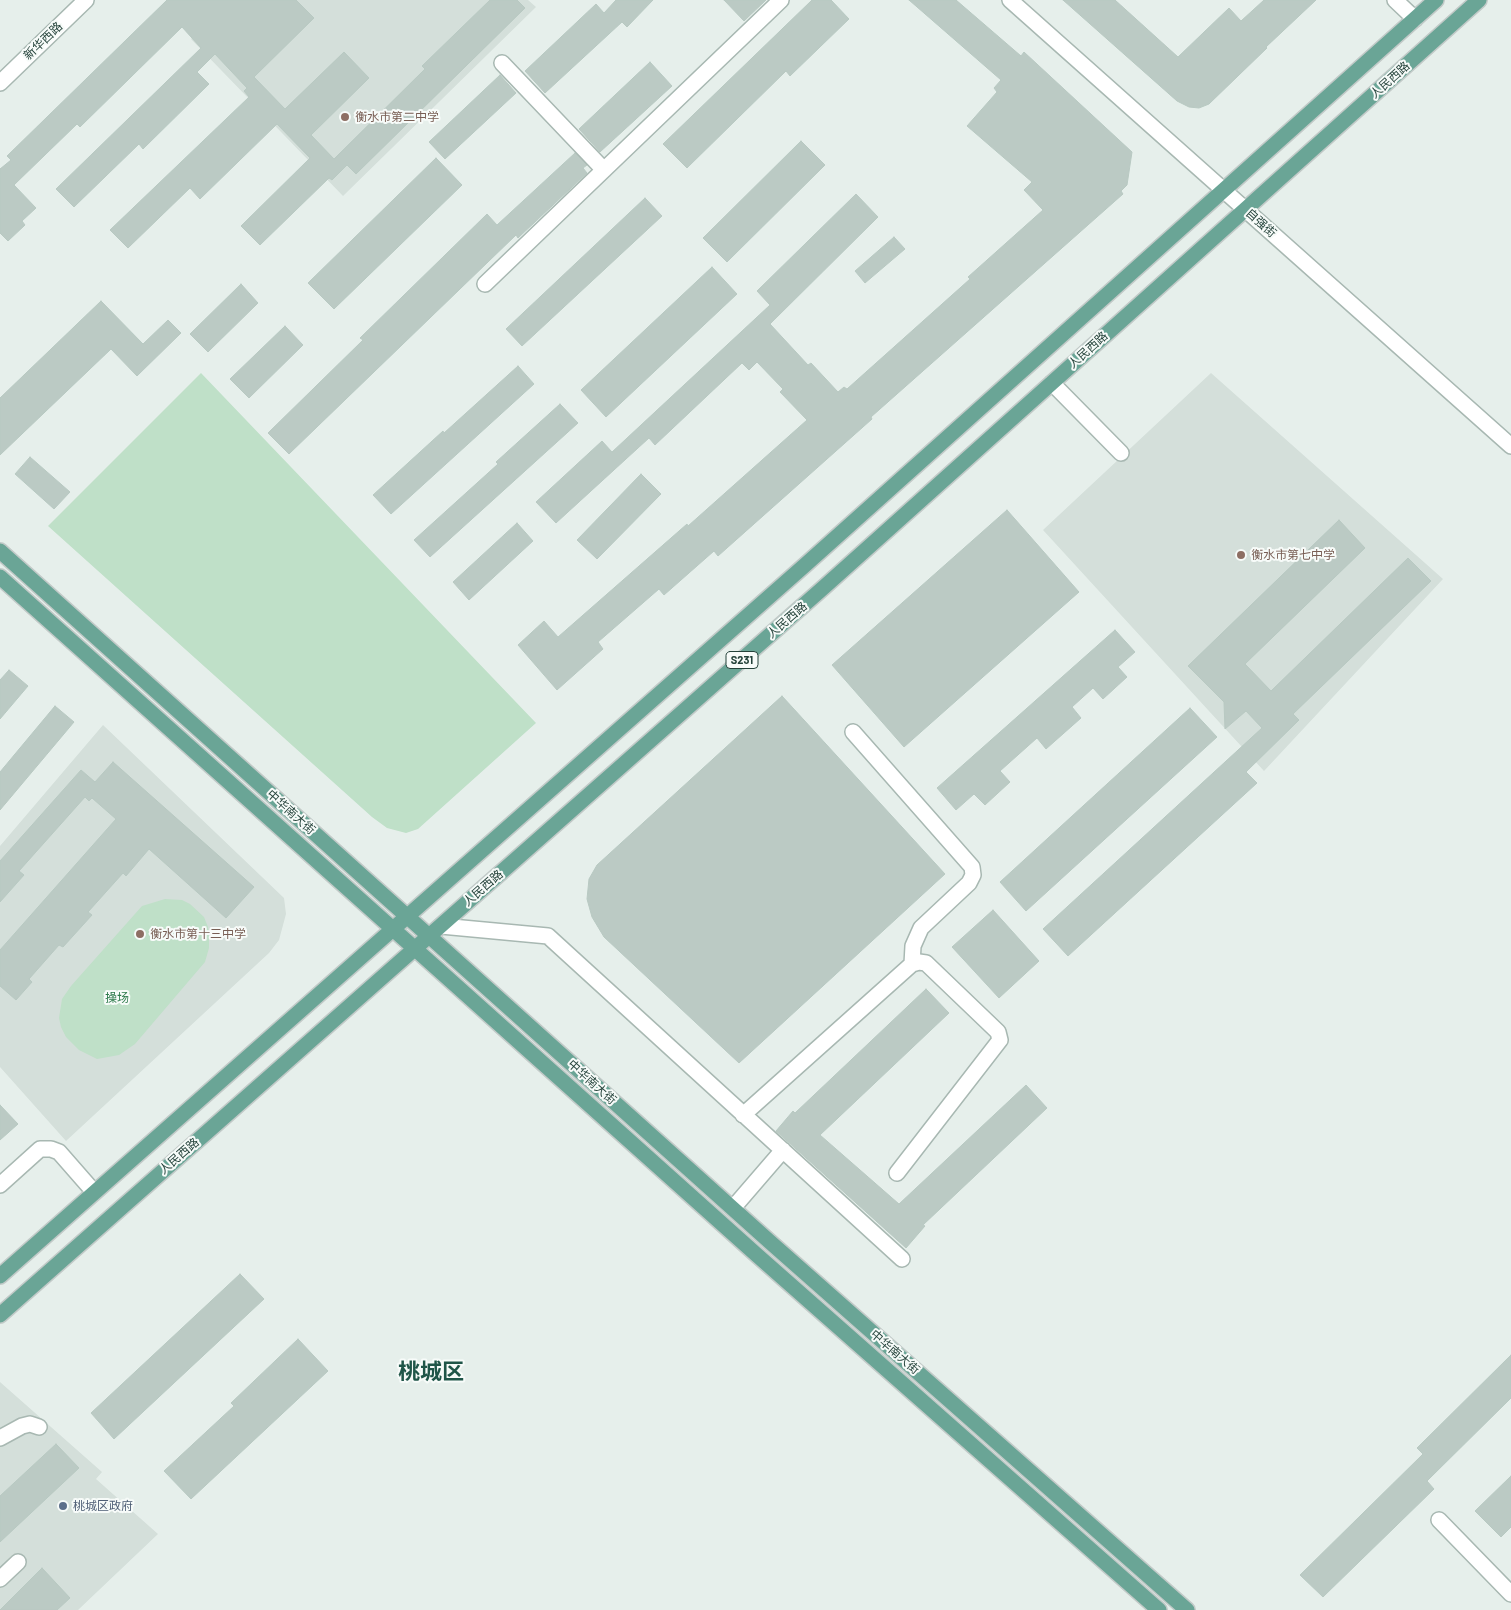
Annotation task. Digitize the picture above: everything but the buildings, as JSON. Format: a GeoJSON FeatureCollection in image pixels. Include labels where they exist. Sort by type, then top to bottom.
{"type":"FeatureCollection","features":[{"type":"Feature","properties":{"kind":"main road","name":"S231"},"geometry":{"type":"LineString","coordinates":[[0,1276],[804,566],[1436,0]]}},
{"type":"Feature","properties":{"kind":"main road","name":"人民西路"},"geometry":{"type":"LineString","coordinates":[[0,1315],[823,588],[1479,0]]}},
{"type":"Feature","properties":{"kind":"main road","name":"中华南大街"},"geometry":{"type":"LineString","coordinates":[[0,551],[733,1208],[1187,1610]]}},
{"type":"Feature","properties":{"kind":"main road","name":"中华南大街"},"geometry":{"type":"LineString","coordinates":[[0,577],[1151,1608]]}},
{"type":"Feature","properties":{"kind":"street","name":"新华西路"},"geometry":{"type":"LineString","coordinates":[[0,83],[86,0]]}},
{"type":"Feature","properties":{"kind":"street"},"geometry":{"type":"LineString","coordinates":[[485,284],[781,0]]}},
{"type":"Feature","properties":{"kind":"street","name":"自强街"},"geometry":{"type":"LineString","coordinates":[[1010,0],[1511,446]]}},
{"type":"Feature","properties":{"kind":"street"},"geometry":{"type":"LineString","coordinates":[[1395,0],[1415,19]]}},
{"type":"Feature","properties":{"kind":"street"},"geometry":{"type":"LineString","coordinates":[[502,63],[604,170]]}},
{"type":"Feature","properties":{"kind":"street"},"geometry":{"type":"LineString","coordinates":[[1052,383],[1121,453]]}},
{"type":"Feature","properties":{"kind":"street"},"geometry":{"type":"LineString","coordinates":[[854,732],[972,867],[973,875],[969,883],[921,928],[913,946],[912,964]]}},
{"type":"Feature","properties":{"kind":"street"},"geometry":{"type":"LineString","coordinates":[[440,926],[548,936],[902,1259]]}},
{"type":"Feature","properties":{"kind":"street"},"geometry":{"type":"LineString","coordinates":[[744,1115],[912,964],[926,963],[998,1032],[1000,1040],[897,1173]]}},
{"type":"Feature","properties":{"kind":"street"},"geometry":{"type":"LineString","coordinates":[[0,1185],[40,1149],[51,1148],[59,1152],[94,1192]]}},
{"type":"Feature","properties":{"kind":"street"},"geometry":{"type":"LineString","coordinates":[[733,1208],[783,1150]]}},
{"type":"Feature","properties":{"kind":"street"},"geometry":{"type":"LineString","coordinates":[[0,1438],[22,1426],[30,1424],[39,1427]]}},
{"type":"Feature","properties":{"kind":"street"},"geometry":{"type":"LineString","coordinates":[[1439,1520],[1511,1594]]}},
{"type":"Feature","properties":{"kind":"street"},"geometry":{"type":"LineString","coordinates":[[0,1579],[18,1562]]}},
{"type":"Feature","properties":{"kind":"shaded area","name":"衡水市第二中学"},"geometry":{"type":"Polygon","coordinates":[[[230,0],[528,0],[536,7],[343,196],[191,39],[230,0]]]}},
{"type":"Feature","properties":{"kind":"shaded area","name":"衡水市第七中学"},"geometry":{"type":"Polygon","coordinates":[[[1211,373],[1443,579],[1264,771],[1043,530],[1211,373]]]}},
{"type":"Feature","properties":{"kind":"shaded area","name":"衡水市第十三中学"},"geometry":{"type":"Polygon","coordinates":[[[103,725],[284,898],[286,914],[279,940],[269,953],[66,1141],[0,1067],[0,846],[103,725]]]}},
{"type":"Feature","properties":{"kind":"shaded area","name":"桃城区政府"},"geometry":{"type":"Polygon","coordinates":[[[0,1382],[102,1472],[96,1479],[158,1534],[78,1610],[0,1610],[0,1382]]]}},
{"type":"Feature","properties":{"kind":"green space"},"geometry":{"type":"Polygon","coordinates":[[[201,373],[536,723],[418,829],[406,833],[387,828],[372,817],[48,526],[201,373]]]}},
{"type":"Feature","properties":{"kind":"green space","name":"操场"},"geometry":{"type":"Polygon","coordinates":[[[165,899],[182,900],[190,904],[204,917],[209,935],[209,948],[205,962],[135,1044],[119,1055],[97,1059],[79,1050],[66,1037],[59,1018],[62,999],[71,986],[142,906],[165,899]]]}},
{"type":"Feature","properties":{"kind":"place","name":"衡水市第二中学"},"geometry":{"type":"Point","coordinates":[345,117]}},
{"type":"Feature","properties":{"kind":"place","name":"衡水市第七中学"},"geometry":{"type":"Point","coordinates":[1241,555]}},
{"type":"Feature","properties":{"kind":"place","name":"衡水市第十三中学"},"geometry":{"type":"Point","coordinates":[140,934]}},
{"type":"Feature","properties":{"kind":"place","name":"桃城区政府"},"geometry":{"type":"Point","coordinates":[63,1506]}},
{"type":"Feature","properties":{"kind":"district","name":"桃城区"},"geometry":{"type":"Point","coordinates":[431,1372]}}]}
